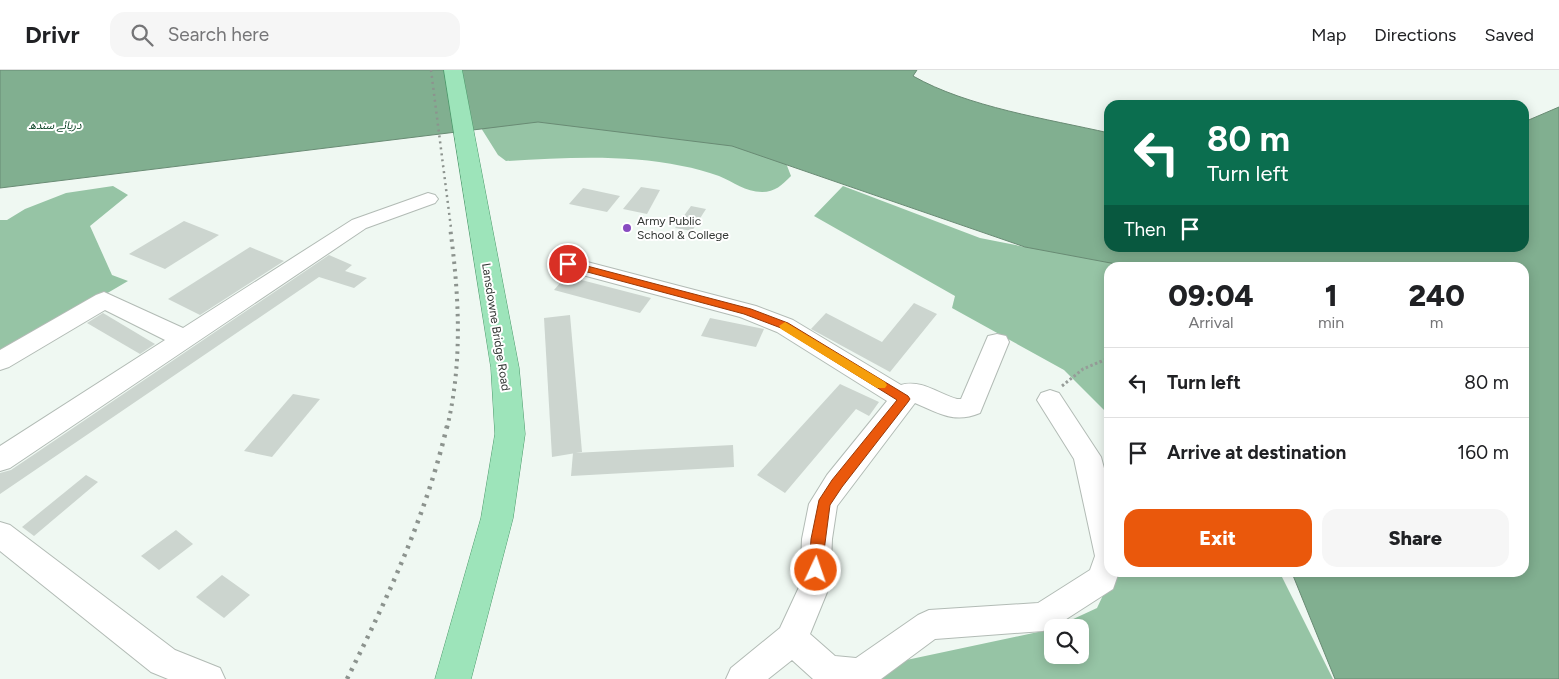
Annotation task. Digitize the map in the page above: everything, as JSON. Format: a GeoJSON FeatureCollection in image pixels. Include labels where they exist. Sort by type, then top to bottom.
{"type":"FeatureCollection","features":[{"type":"Feature","properties":{"kind":"main road","name":"Lansdowne Bridge Road"},"geometry":{"type":"LineString","coordinates":[[453,70],[505,368],[510,434],[497,518],[453,679]]}},
{"type":"Feature","properties":{"kind":"lane"},"geometry":{"type":"LineString","coordinates":[[0,460],[359,224],[428,199]]}},
{"type":"Feature","properties":{"kind":"lane"},"geometry":{"type":"LineString","coordinates":[[568,264],[748,311],[784,326],[904,399]]}},
{"type":"Feature","properties":{"kind":"lane"},"geometry":{"type":"LineString","coordinates":[[0,362],[104,300],[184,339]]}},
{"type":"Feature","properties":{"kind":"lane"},"geometry":{"type":"LineString","coordinates":[[743,679],[792,639],[815,585],[817,539],[823,504],[837,483],[909,392],[920,393],[958,410],[971,406],[997,342]]}},
{"type":"Feature","properties":{"kind":"lane"},"geometry":{"type":"LineString","coordinates":[[1050,400],[1087,457],[1098,496],[1104,528]]}},
{"type":"Feature","properties":{"kind":"lane"},"geometry":{"type":"LineString","coordinates":[[0,534],[163,661],[190,676]]}},
{"type":"Feature","properties":{"kind":"lane"},"geometry":{"type":"LineString","coordinates":[[792,639],[828,671],[861,674],[929,625],[1043,616],[1102,579],[1104,573]]}},
{"type":"Feature","properties":{"kind":"path"},"geometry":{"type":"LineString","coordinates":[[1050,400],[1070,376],[1085,366],[1104,360]]}},
{"type":"Feature","properties":{"kind":"shaded area"},"geometry":{"type":"Polygon","coordinates":[[[476,120],[659,126],[784,158],[791,176],[775,189],[767,192],[756,192],[745,189],[719,176],[660,162],[616,158],[506,161],[498,155],[476,120]]]}},
{"type":"Feature","properties":{"kind":"shaded area"},"geometry":{"type":"Polygon","coordinates":[[[113,186],[128,195],[90,226],[112,275],[128,281],[0,356],[0,220],[7,220],[25,209],[66,193],[113,186]]]}},
{"type":"Feature","properties":{"kind":"shaded area"},"geometry":{"type":"Polygon","coordinates":[[[843,186],[980,238],[1025,247],[1106,253],[1123,262],[1104,262],[1104,410],[1064,370],[952,308],[955,296],[814,216],[843,186]]]}},
{"type":"Feature","properties":{"kind":"shaded area"},"geometry":{"type":"Polygon","coordinates":[[[1112,577],[1282,577],[1333,679],[881,679],[897,662],[1044,631],[1044,664],[1089,664],[1089,619],[1073,619],[1097,608],[1112,577]]]}},
{"type":"Feature","properties":{"kind":"water","name":"دریائے سندھ"},"geometry":{"type":"Polygon","coordinates":[[[0,70],[917,70],[913,76],[934,87],[958,96],[1008,111],[1104,132],[1104,252],[1529,252],[1529,120],[1559,107],[1559,679],[1335,679],[1294,577],[1529,577],[1529,262],[1105,262],[1025,247],[732,146],[538,122],[0,188],[0,70]]]}},
{"type":"Feature","properties":{"kind":"building"},"geometry":{"type":"Polygon","coordinates":[[[641,187],[660,190],[647,214],[623,209],[641,187]]]}},
{"type":"Feature","properties":{"kind":"building"},"geometry":{"type":"Polygon","coordinates":[[[583,188],[620,196],[607,212],[569,204],[583,188]]]}},
{"type":"Feature","properties":{"kind":"building"},"geometry":{"type":"Polygon","coordinates":[[[691,206],[706,209],[692,231],[675,228],[691,206]]]}},
{"type":"Feature","properties":{"kind":"building"},"geometry":{"type":"Polygon","coordinates":[[[184,221],[219,235],[165,269],[129,254],[184,221]]]}},
{"type":"Feature","properties":{"kind":"building"},"geometry":{"type":"Polygon","coordinates":[[[250,247],[284,261],[200,315],[168,299],[250,247]]]}},
{"type":"Feature","properties":{"kind":"building"},"geometry":{"type":"Polygon","coordinates":[[[329,255],[352,265],[345,271],[367,278],[354,288],[319,277],[0,494],[0,473],[11,470],[329,255]]]}},
{"type":"Feature","properties":{"kind":"building"},"geometry":{"type":"Polygon","coordinates":[[[566,276],[651,298],[640,313],[554,290],[566,276]]]}},
{"type":"Feature","properties":{"kind":"building"},"geometry":{"type":"Polygon","coordinates":[[[914,303],[937,314],[890,372],[811,329],[826,313],[882,342],[914,303]]]}},
{"type":"Feature","properties":{"kind":"building"},"geometry":{"type":"Polygon","coordinates":[[[103,313],[155,344],[140,354],[87,323],[103,313]]]}},
{"type":"Feature","properties":{"kind":"building"},"geometry":{"type":"Polygon","coordinates":[[[570,315],[582,452],[552,457],[544,318],[570,315]]]}},
{"type":"Feature","properties":{"kind":"building"},"geometry":{"type":"Polygon","coordinates":[[[710,318],[764,329],[756,347],[701,336],[710,318]]]}},
{"type":"Feature","properties":{"kind":"building"},"geometry":{"type":"Polygon","coordinates":[[[840,384],[879,402],[869,416],[856,409],[785,493],[757,475],[840,384]]]}},
{"type":"Feature","properties":{"kind":"building"},"geometry":{"type":"Polygon","coordinates":[[[293,394],[320,399],[272,457],[244,451],[293,394]]]}},
{"type":"Feature","properties":{"kind":"building"},"geometry":{"type":"Polygon","coordinates":[[[733,445],[734,467],[571,476],[573,453],[733,445]]]}},
{"type":"Feature","properties":{"kind":"building"},"geometry":{"type":"Polygon","coordinates":[[[86,475],[98,482],[34,536],[22,527],[86,475]]]}},
{"type":"Feature","properties":{"kind":"building"},"geometry":{"type":"Polygon","coordinates":[[[176,530],[193,544],[159,570],[141,556],[176,530]]]}},
{"type":"Feature","properties":{"kind":"building"},"geometry":{"type":"Polygon","coordinates":[[[222,575],[250,595],[224,618],[196,597],[222,575]]]}},
{"type":"Feature","properties":{"kind":"railway"},"geometry":{"type":"LineString","coordinates":[[431,70],[451,228]]}},
{"type":"Feature","properties":{"kind":"railway"},"geometry":{"type":"LineString","coordinates":[[447,428],[455,378],[458,328],[456,278],[450,227]]}},
{"type":"Feature","properties":{"kind":"railway"},"geometry":{"type":"LineString","coordinates":[[347,679],[377,618],[417,524],[447,426]]}},
{"type":"Feature","properties":{"kind":"slow traffic"},"geometry":{"type":"LineString","coordinates":[[785,326],[881,385]]}},
{"type":"Feature","properties":{"kind":"place","name":"Army Public School & College"},"geometry":{"type":"Point","coordinates":[627,228]}},
{"type":"Feature","properties":{"kind":"route"},"geometry":{"type":"LineString","coordinates":[[568,264],[748,311],[784,326],[904,399],[837,483],[823,504],[817,539],[816,570]]}}]}
